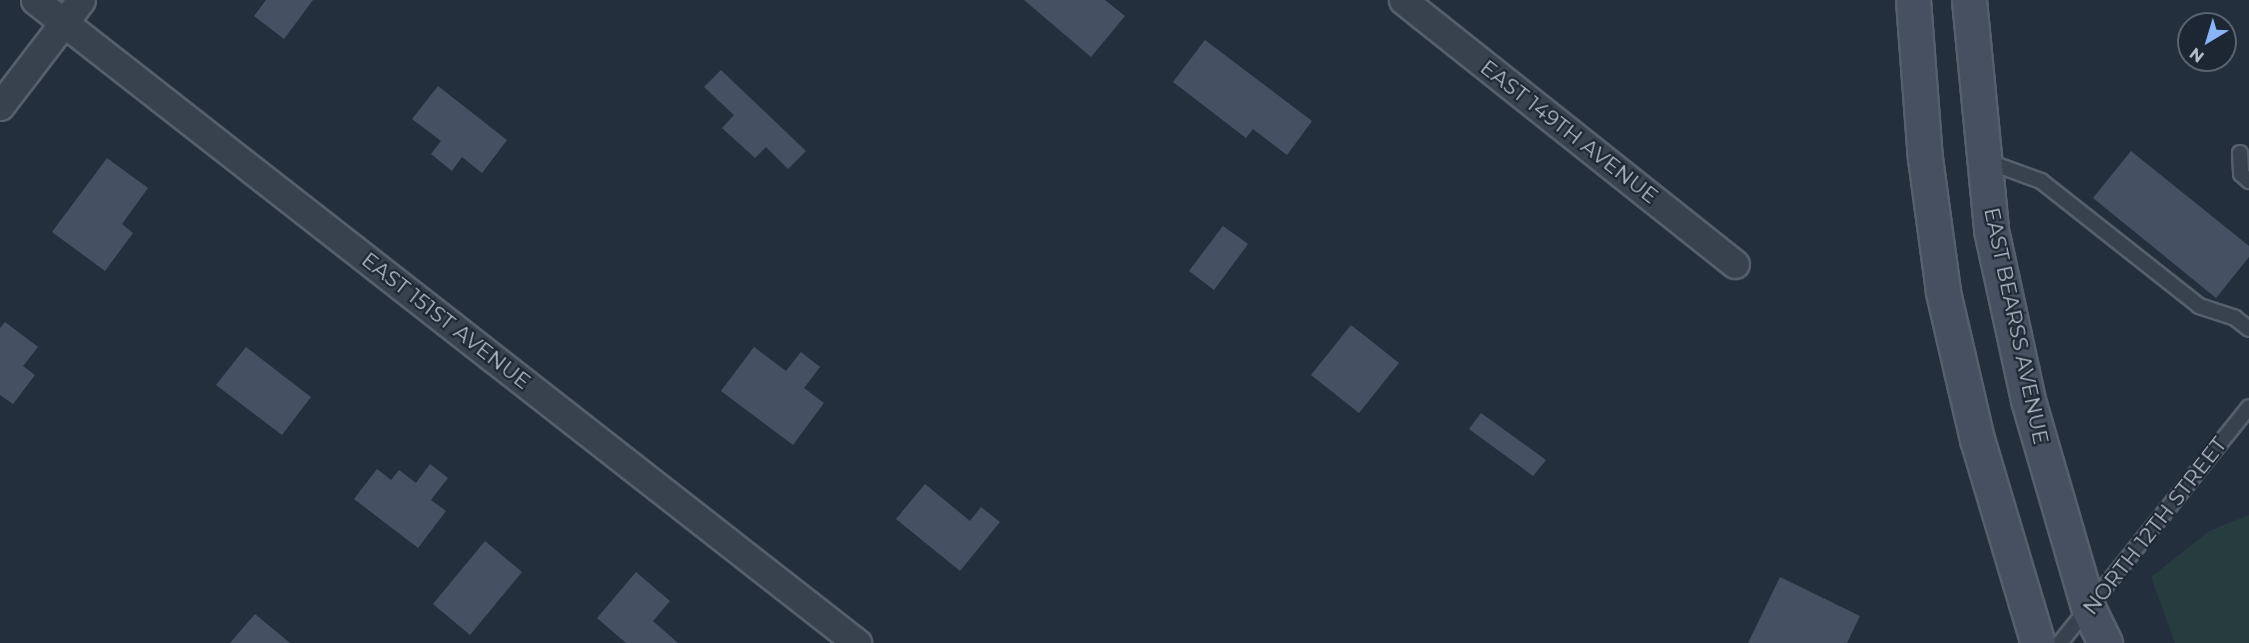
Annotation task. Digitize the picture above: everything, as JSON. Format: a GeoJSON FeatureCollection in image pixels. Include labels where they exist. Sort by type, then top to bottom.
{"type":"FeatureCollection","features":[{"type":"Feature","properties":{"kind":"main road"},"geometry":{"type":"LineString","coordinates":[[1913,0],[1925,158],[1943,292],[1977,439],[2038,643]]}},
{"type":"Feature","properties":{"kind":"main road","name":"EAST BEARSS AVENUE"},"geometry":{"type":"LineString","coordinates":[[1969,0],[1991,230],[2028,400],[2089,610],[2105,643]]}},
{"type":"Feature","properties":{"kind":"street","name":"EAST 151ST AVENUE"},"geometry":{"type":"LineString","coordinates":[[35,0],[852,641]]}},
{"type":"Feature","properties":{"kind":"street"},"geometry":{"type":"LineString","coordinates":[[0,106],[81,0]]}},
{"type":"Feature","properties":{"kind":"street","name":"EAST 149TH AVENUE"},"geometry":{"type":"LineString","coordinates":[[1403,0],[1736,264]]}},
{"type":"Feature","properties":{"kind":"lane"},"geometry":{"type":"LineString","coordinates":[[2240,153],[2241,174],[2249,181]]}},
{"type":"Feature","properties":{"kind":"lane"},"geometry":{"type":"LineString","coordinates":[[1983,160],[2040,182],[2199,306],[2247,328]]}},
{"type":"Feature","properties":{"kind":"lane","name":"NORTH 12TH STREET"},"geometry":{"type":"LineString","coordinates":[[2060,643],[2089,610],[2249,407]]}},
{"type":"Feature","properties":{"kind":"green space"},"geometry":{"type":"Polygon","coordinates":[[[2249,515],[2249,643],[2175,643],[2151,577],[2209,531],[2249,515]]]}},
{"type":"Feature","properties":{"kind":"building"},"geometry":{"type":"Polygon","coordinates":[[[266,0],[313,0],[284,39],[254,16],[266,0]]]}},
{"type":"Feature","properties":{"kind":"building"},"geometry":{"type":"Polygon","coordinates":[[[1024,0],[1105,0],[1125,16],[1091,57],[1024,0]]]}},
{"type":"Feature","properties":{"kind":"building"},"geometry":{"type":"Polygon","coordinates":[[[1205,40],[1312,121],[1287,155],[1253,129],[1246,138],[1173,82],[1205,40]]]}},
{"type":"Feature","properties":{"kind":"building"},"geometry":{"type":"Polygon","coordinates":[[[721,70],[806,151],[788,169],[766,147],[755,158],[722,128],[734,115],[704,87],[721,70]]]}},
{"type":"Feature","properties":{"kind":"building"},"geometry":{"type":"Polygon","coordinates":[[[438,86],[507,140],[482,173],[462,157],[452,171],[431,154],[441,141],[412,119],[438,86]]]}},
{"type":"Feature","properties":{"kind":"building"},"geometry":{"type":"Polygon","coordinates":[[[2131,151],[2249,246],[2249,257],[2216,298],[2093,198],[2131,151]]]}},
{"type":"Feature","properties":{"kind":"building"},"geometry":{"type":"Polygon","coordinates":[[[107,158],[148,188],[122,224],[133,233],[105,271],[52,232],[107,158]]]}},
{"type":"Feature","properties":{"kind":"building"},"geometry":{"type":"Polygon","coordinates":[[[1223,226],[1248,244],[1214,290],[1189,271],[1223,226]]]}},
{"type":"Feature","properties":{"kind":"building"},"geometry":{"type":"Polygon","coordinates":[[[5,322],[38,347],[23,366],[35,375],[13,404],[0,395],[0,328],[5,322]]]}},
{"type":"Feature","properties":{"kind":"building"},"geometry":{"type":"Polygon","coordinates":[[[1351,325],[1399,363],[1359,413],[1311,375],[1351,325]]]}},
{"type":"Feature","properties":{"kind":"building"},"geometry":{"type":"Polygon","coordinates":[[[246,347],[311,397],[282,435],[216,385],[246,347]]]}},
{"type":"Feature","properties":{"kind":"building"},"geometry":{"type":"Polygon","coordinates":[[[754,347],[786,371],[801,352],[820,367],[804,388],[824,403],[793,445],[721,391],[754,347]]]}},
{"type":"Feature","properties":{"kind":"building"},"geometry":{"type":"Polygon","coordinates":[[[1481,413],[1546,460],[1533,476],[1469,429],[1481,413]]]}},
{"type":"Feature","properties":{"kind":"building"},"geometry":{"type":"Polygon","coordinates":[[[430,464],[448,478],[431,500],[446,511],[418,548],[354,499],[377,469],[391,480],[399,470],[416,483],[430,464]]]}},
{"type":"Feature","properties":{"kind":"building"},"geometry":{"type":"Polygon","coordinates":[[[925,484],[970,521],[981,507],[1000,522],[960,571],[896,519],[925,484]]]}},
{"type":"Feature","properties":{"kind":"building"},"geometry":{"type":"Polygon","coordinates":[[[485,541],[522,572],[470,635],[433,604],[485,541]]]}},
{"type":"Feature","properties":{"kind":"building"},"geometry":{"type":"Polygon","coordinates":[[[636,572],[670,601],[653,621],[678,643],[626,643],[597,618],[636,572]]]}},
{"type":"Feature","properties":{"kind":"building"},"geometry":{"type":"Polygon","coordinates":[[[1780,577],[1860,616],[1847,643],[1748,643],[1780,577]]]}},
{"type":"Feature","properties":{"kind":"building"},"geometry":{"type":"Polygon","coordinates":[[[255,614],[290,643],[230,643],[255,614]]]}}]}
